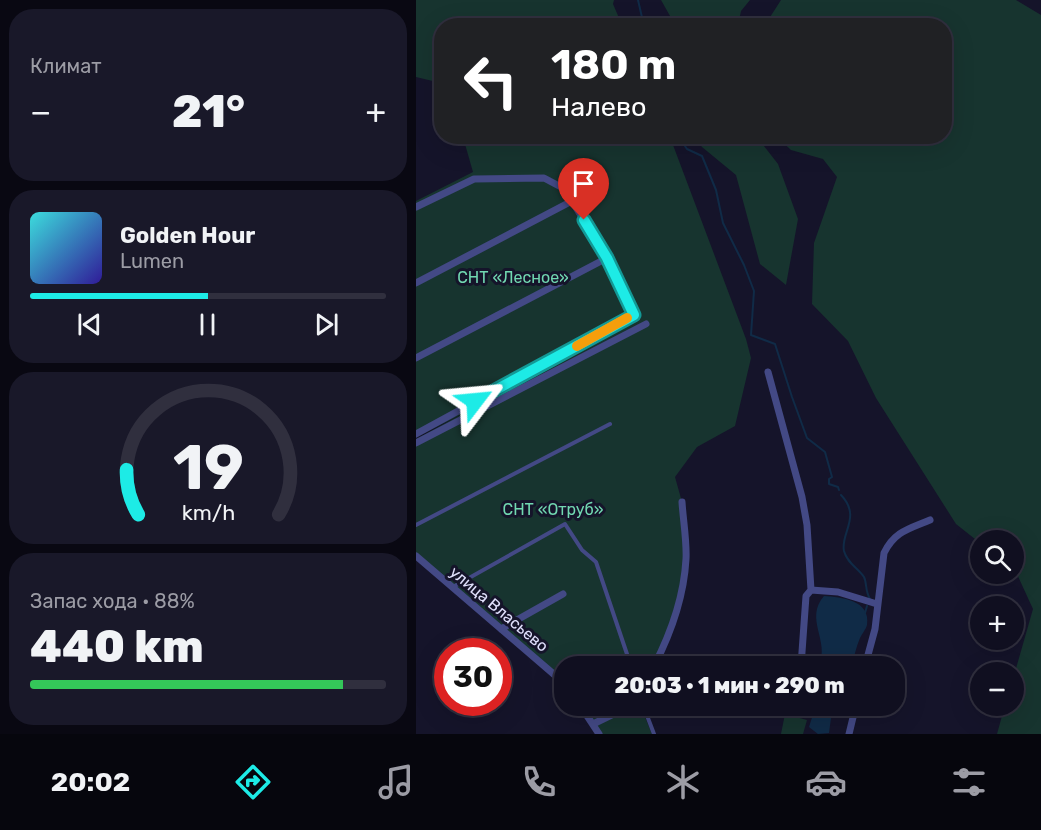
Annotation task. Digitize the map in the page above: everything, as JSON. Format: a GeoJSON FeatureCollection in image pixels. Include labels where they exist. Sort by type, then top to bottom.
{"type":"FeatureCollection","features":[{"type":"Feature","properties":{"kind":"street"},"geometry":{"type":"LineString","coordinates":[[416,207],[474,178],[544,178],[561,187],[572,201],[607,258],[634,315],[416,434]]}},
{"type":"Feature","properties":{"kind":"street"},"geometry":{"type":"LineString","coordinates":[[416,283],[572,201]]}},
{"type":"Feature","properties":{"kind":"street"},"geometry":{"type":"LineString","coordinates":[[416,358],[607,258]]}},
{"type":"Feature","properties":{"kind":"street"},"geometry":{"type":"LineString","coordinates":[[416,444],[646,324]]}},
{"type":"Feature","properties":{"kind":"street"},"geometry":{"type":"LineString","coordinates":[[768,372],[802,497],[807,525],[811,590],[806,596],[801,656]]}},
{"type":"Feature","properties":{"kind":"street"},"geometry":{"type":"LineString","coordinates":[[659,656],[669,635],[683,583],[687,557],[682,502]]}},
{"type":"Feature","properties":{"kind":"street"},"geometry":{"type":"LineString","coordinates":[[868,656],[875,629],[882,558],[889,543],[898,533],[930,520]]}},
{"type":"Feature","properties":{"kind":"street","name":"улица Власьево"},"geometry":{"type":"LineString","coordinates":[[416,556],[554,674]]}},
{"type":"Feature","properties":{"kind":"street"},"geometry":{"type":"LineString","coordinates":[[811,590],[838,592],[877,604]]}},
{"type":"Feature","properties":{"kind":"street"},"geometry":{"type":"LineString","coordinates":[[501,629],[563,594]]}},
{"type":"Feature","properties":{"kind":"street"},"geometry":{"type":"LineString","coordinates":[[588,716],[599,734]]}},
{"type":"Feature","properties":{"kind":"street"},"geometry":{"type":"LineString","coordinates":[[593,724],[609,716]]}},
{"type":"Feature","properties":{"kind":"street"},"geometry":{"type":"LineString","coordinates":[[849,734],[853,716]]}},
{"type":"Feature","properties":{"kind":"lane"},"geometry":{"type":"LineString","coordinates":[[416,525],[610,424]]}},
{"type":"Feature","properties":{"kind":"lane"},"geometry":{"type":"LineString","coordinates":[[453,587],[565,524],[582,550],[596,562],[628,656]]}},
{"type":"Feature","properties":{"kind":"lane"},"geometry":{"type":"LineString","coordinates":[[647,716],[654,734]]}},
{"type":"Feature","properties":{"kind":"green space"},"geometry":{"type":"Polygon","coordinates":[[[416,0],[614,0],[613,4],[619,18],[434,18],[434,81],[416,77],[416,0]]]}},
{"type":"Feature","properties":{"kind":"green space"},"geometry":{"type":"Polygon","coordinates":[[[661,0],[750,0],[741,11],[740,18],[671,18],[661,0]]]}},
{"type":"Feature","properties":{"kind":"green space"},"geometry":{"type":"Polygon","coordinates":[[[781,0],[1016,0],[1041,15],[1041,734],[997,734],[1002,716],[1024,716],[1024,662],[1018,662],[1021,650],[1024,650],[1024,640],[1033,609],[1022,584],[1024,584],[1024,530],[970,530],[970,535],[956,524],[876,398],[848,341],[812,304],[814,243],[837,177],[823,159],[791,150],[785,144],[952,144],[952,18],[769,18],[781,0]]]}},
{"type":"Feature","properties":{"kind":"green space"},"geometry":{"type":"Polygon","coordinates":[[[465,144],[673,144],[746,339],[751,358],[735,426],[697,447],[675,477],[682,502],[685,542],[683,583],[658,656],[554,656],[554,674],[416,556],[416,439],[468,411],[416,437],[416,201],[473,172],[465,144]]]}},
{"type":"Feature","properties":{"kind":"green space"},"geometry":{"type":"Polygon","coordinates":[[[700,144],[762,144],[778,164],[798,219],[786,285],[760,264],[736,175],[700,144]]]}},
{"type":"Feature","properties":{"kind":"green space"},"geometry":{"type":"Polygon","coordinates":[[[587,716],[645,716],[652,734],[599,734],[587,716]]]}},
{"type":"Feature","properties":{"kind":"green space"},"geometry":{"type":"Polygon","coordinates":[[[785,716],[807,720],[803,734],[781,734],[785,716]]]}},
{"type":"Feature","properties":{"kind":"water"},"geometry":{"type":"Polygon","coordinates":[[[824,596],[838,597],[853,601],[864,610],[867,625],[854,656],[822,656],[816,613],[824,596]]]}},
{"type":"Feature","properties":{"kind":"water"},"geometry":{"type":"Polygon","coordinates":[[[812,716],[833,716],[829,733],[818,734],[809,727],[812,716]]]}},
{"type":"Feature","properties":{"kind":"waterway"},"geometry":{"type":"LineString","coordinates":[[638,0],[642,18]]}},
{"type":"Feature","properties":{"kind":"waterway"},"geometry":{"type":"LineString","coordinates":[[684,144],[687,149],[702,156],[716,190],[723,223],[754,291],[751,335],[775,344],[807,438],[825,452],[832,477],[829,479],[829,484],[838,487],[839,490]]}},
{"type":"Feature","properties":{"kind":"waterway"},"geometry":{"type":"LineString","coordinates":[[841,495],[850,510],[844,551],[864,577],[870,599]]}},
{"type":"Feature","properties":{"kind":"waterway"},"geometry":{"type":"LineString","coordinates":[[865,613],[867,606]]}},
{"type":"Feature","properties":{"kind":"slow traffic"},"geometry":{"type":"LineString","coordinates":[[577,346],[627,318]]}},
{"type":"Feature","properties":{"kind":"route"},"geometry":{"type":"LineString","coordinates":[[475,401],[634,315],[607,258],[584,220]]}},
{"type":"Feature","properties":{"kind":"park label","name":"СНТ «Лесное»"},"geometry":{"type":"Point","coordinates":[513,277]}},
{"type":"Feature","properties":{"kind":"park label","name":"СНТ «Отруб»"},"geometry":{"type":"Point","coordinates":[553,509]}}]}
